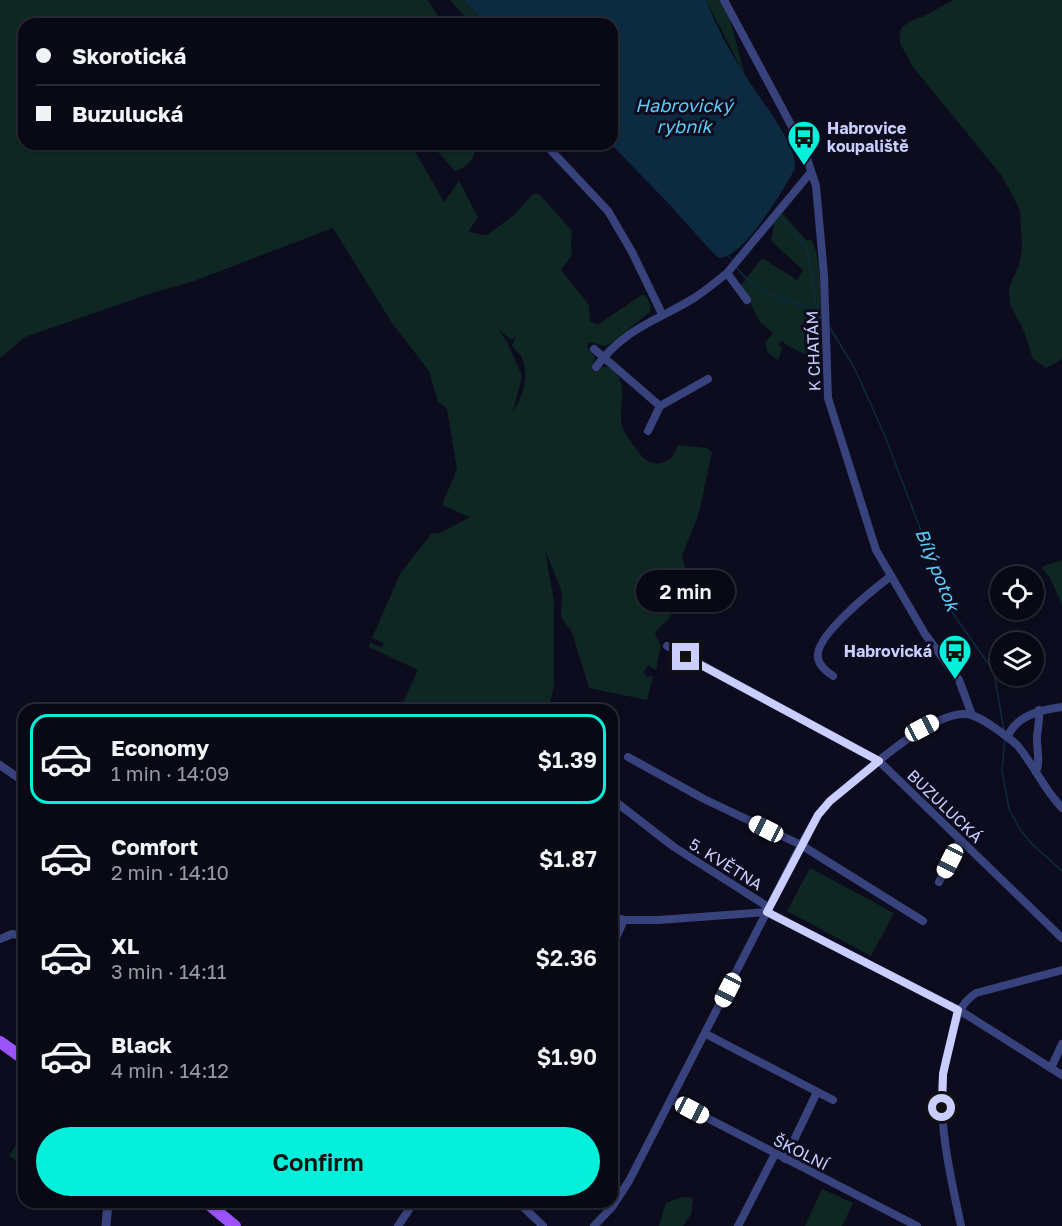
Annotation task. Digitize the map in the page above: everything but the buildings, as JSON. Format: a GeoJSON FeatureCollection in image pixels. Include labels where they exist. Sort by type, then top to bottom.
{"type":"FeatureCollection","features":[{"type":"Feature","properties":{"kind":"main road"},"geometry":{"type":"LineString","coordinates":[[0,1042],[18,1055]]}},
{"type":"Feature","properties":{"kind":"main road"},"geometry":{"type":"LineString","coordinates":[[213,1208],[235,1226]]}},
{"type":"Feature","properties":{"kind":"street","name":"K CHATÁM"},"geometry":{"type":"LineString","coordinates":[[724,0],[804,149],[816,186],[824,275],[828,398],[876,550],[925,634],[959,680],[972,715]]}},
{"type":"Feature","properties":{"kind":"street"},"geometry":{"type":"LineString","coordinates":[[550,150],[613,219],[633,252],[662,314]]}},
{"type":"Feature","properties":{"kind":"street"},"geometry":{"type":"LineString","coordinates":[[596,367],[628,333],[693,298],[727,273],[811,172]]}},
{"type":"Feature","properties":{"kind":"street"},"geometry":{"type":"LineString","coordinates":[[727,273],[747,300]]}},
{"type":"Feature","properties":{"kind":"street"},"geometry":{"type":"LineString","coordinates":[[594,349],[660,406]]}},
{"type":"Feature","properties":{"kind":"street"},"geometry":{"type":"LineString","coordinates":[[648,431],[660,406],[708,379]]}},
{"type":"Feature","properties":{"kind":"street"},"geometry":{"type":"LineString","coordinates":[[833,676],[825,670],[818,659],[819,645],[849,612],[891,576]]}},
{"type":"Feature","properties":{"kind":"street","name":"BUZULUCKÁ"},"geometry":{"type":"LineString","coordinates":[[667,646],[879,761],[1062,938]]}},
{"type":"Feature","properties":{"kind":"street"},"geometry":{"type":"LineString","coordinates":[[1005,735],[1012,727],[1039,710],[1062,707]]}},
{"type":"Feature","properties":{"kind":"street"},"geometry":{"type":"LineString","coordinates":[[1036,772],[1039,765],[1037,738],[1039,710]]}},
{"type":"Feature","properties":{"kind":"street"},"geometry":{"type":"LineString","coordinates":[[972,715],[1005,735],[1019,748],[1049,795],[1062,808]]}},
{"type":"Feature","properties":{"kind":"street","name":"5. KVĚTNA"},"geometry":{"type":"LineString","coordinates":[[767,912],[801,845],[824,807],[922,728],[947,716],[972,715]]}},
{"type":"Feature","properties":{"kind":"street"},"geometry":{"type":"LineString","coordinates":[[628,757],[705,799],[801,845],[923,921]]}},
{"type":"Feature","properties":{"kind":"street"},"geometry":{"type":"LineString","coordinates":[[0,765],[18,778]]}},
{"type":"Feature","properties":{"kind":"street","name":"5. KVĚTNA"},"geometry":{"type":"LineString","coordinates":[[618,804],[674,847],[765,904],[767,912]]}},
{"type":"Feature","properties":{"kind":"street"},"geometry":{"type":"LineString","coordinates":[[939,882],[960,840]]}},
{"type":"Feature","properties":{"kind":"street"},"geometry":{"type":"LineString","coordinates":[[618,1198],[630,1180],[672,1100],[767,912]]}},
{"type":"Feature","properties":{"kind":"street"},"geometry":{"type":"LineString","coordinates":[[618,918],[659,920],[767,912],[958,1010],[1062,1075]]}},
{"type":"Feature","properties":{"kind":"street"},"geometry":{"type":"LineString","coordinates":[[618,934],[624,920]]}},
{"type":"Feature","properties":{"kind":"street"},"geometry":{"type":"LineString","coordinates":[[0,939],[12,934],[18,935]]}},
{"type":"Feature","properties":{"kind":"street"},"geometry":{"type":"LineString","coordinates":[[961,1226],[952,1182],[942,1108],[943,1074],[958,1010],[976,993],[1062,970]]}},
{"type":"Feature","properties":{"kind":"street"},"geometry":{"type":"LineString","coordinates":[[706,1034],[833,1100]]}},
{"type":"Feature","properties":{"kind":"street"},"geometry":{"type":"LineString","coordinates":[[1051,1068],[1062,1044]]}},
{"type":"Feature","properties":{"kind":"street"},"geometry":{"type":"LineString","coordinates":[[785,1159],[817,1092]]}},
{"type":"Feature","properties":{"kind":"street","name":"ŠKOLNÍ"},"geometry":{"type":"LineString","coordinates":[[672,1100],[918,1226]]}},
{"type":"Feature","properties":{"kind":"street"},"geometry":{"type":"LineString","coordinates":[[738,1226],[775,1154]]}},
{"type":"Feature","properties":{"kind":"street"},"geometry":{"type":"LineString","coordinates":[[106,1226],[108,1208]]}},
{"type":"Feature","properties":{"kind":"street"},"geometry":{"type":"LineString","coordinates":[[398,1226],[410,1208]]}},
{"type":"Feature","properties":{"kind":"street"},"geometry":{"type":"LineString","coordinates":[[525,1208],[543,1226]]}},
{"type":"Feature","properties":{"kind":"street"},"geometry":{"type":"LineString","coordinates":[[594,1226],[611,1208]]}},
{"type":"Feature","properties":{"kind":"green space"},"geometry":{"type":"Polygon","coordinates":[[[0,0],[428,0],[439,18],[18,18],[18,150],[414,150],[444,202],[459,181],[478,217],[468,232],[487,235],[514,215],[533,194],[539,194],[572,231],[572,255],[561,270],[589,305],[590,321],[599,324],[643,294],[649,302],[650,312],[610,344],[604,346],[589,342],[587,347],[595,357],[591,369],[595,372],[601,367],[608,367],[620,379],[622,427],[629,439],[644,458],[655,463],[662,463],[670,459],[678,445],[706,448],[712,452],[699,513],[682,556],[684,576],[675,592],[674,607],[670,618],[655,634],[661,645],[656,670],[648,665],[644,672],[646,677],[653,676],[647,700],[589,688],[572,632],[561,617],[562,592],[545,550],[554,601],[554,686],[549,704],[402,704],[418,670],[369,647],[370,643],[382,647],[384,643],[372,638],[400,574],[431,534],[440,533],[470,517],[442,505],[457,469],[447,409],[438,402],[429,371],[392,323],[333,228],[191,282],[155,292],[25,337],[0,358],[0,0]],[[499,330],[522,376],[513,412],[522,392],[525,378],[524,363],[512,345],[515,338],[510,339],[499,330]]]}},
{"type":"Feature","properties":{"kind":"green space"},"geometry":{"type":"Polygon","coordinates":[[[450,0],[464,0],[481,18],[466,18],[450,0]]]}},
{"type":"Feature","properties":{"kind":"green space"},"geometry":{"type":"Polygon","coordinates":[[[706,0],[725,0],[745,76],[706,0]]]}},
{"type":"Feature","properties":{"kind":"green space"},"geometry":{"type":"Polygon","coordinates":[[[954,0],[1062,0],[1062,359],[1046,368],[1033,359],[1024,331],[1010,304],[1009,287],[1019,265],[1022,247],[1020,210],[1002,176],[913,67],[900,43],[902,27],[954,0]]]}},
{"type":"Feature","properties":{"kind":"green space"},"geometry":{"type":"Polygon","coordinates":[[[436,150],[475,150],[473,157],[467,164],[455,171],[436,150]]]}},
{"type":"Feature","properties":{"kind":"green space"},"geometry":{"type":"Polygon","coordinates":[[[782,213],[806,240],[811,240],[815,249],[821,298],[820,362],[819,356],[813,358],[786,345],[783,341],[778,343],[782,349],[778,360],[768,353],[765,343],[773,333],[760,322],[741,285],[762,258],[797,280],[803,270],[771,241],[774,222],[782,213]]]}},
{"type":"Feature","properties":{"kind":"green space"},"geometry":{"type":"Polygon","coordinates":[[[1062,560],[1062,605],[1050,578],[1044,571],[1044,566],[1062,560]]]}},
{"type":"Feature","properties":{"kind":"green space"},"geometry":{"type":"Polygon","coordinates":[[[810,868],[894,913],[871,956],[787,911],[810,868]]]}},
{"type":"Feature","properties":{"kind":"green space"},"geometry":{"type":"Polygon","coordinates":[[[18,1142],[18,1162],[9,1156],[18,1142]]]}},
{"type":"Feature","properties":{"kind":"green space"},"geometry":{"type":"Polygon","coordinates":[[[822,1189],[853,1203],[842,1226],[805,1226],[822,1189]]]}},
{"type":"Feature","properties":{"kind":"green space"},"geometry":{"type":"Polygon","coordinates":[[[683,1197],[693,1198],[691,1214],[683,1226],[659,1226],[666,1203],[683,1197]]]}},
{"type":"Feature","properties":{"kind":"water","name":"Habrovický rybník"},"geometry":{"type":"Polygon","coordinates":[[[464,0],[706,0],[734,57],[784,134],[794,159],[795,169],[772,207],[751,235],[729,255],[719,258],[617,150],[618,18],[481,18],[464,0]]]}},
{"type":"Feature","properties":{"kind":"waterway","name":"Bílý potok"},"geometry":{"type":"LineString","coordinates":[[781,217],[807,249],[817,310],[821,314]]}},
{"type":"Feature","properties":{"kind":"waterway"},"geometry":{"type":"LineString","coordinates":[[729,256],[731,260]]}},
{"type":"Feature","properties":{"kind":"waterway"},"geometry":{"type":"LineString","coordinates":[[737,268],[763,291],[817,310]]}},
{"type":"Feature","properties":{"kind":"waterway","name":"Bílý potok"},"geometry":{"type":"LineString","coordinates":[[830,328],[854,367],[885,436],[952,612],[992,669],[1004,731]]}},
{"type":"Feature","properties":{"kind":"waterway","name":"Bílý potok"},"geometry":{"type":"LineString","coordinates":[[1005,739],[1002,770],[1009,809],[1021,831],[1032,844],[1062,871]]}},
{"type":"Feature","properties":{"kind":"place","name":"Habrovice koupaliště"},"geometry":{"type":"Point","coordinates":[804,166]}},
{"type":"Feature","properties":{"kind":"place","name":"Habrovická"},"geometry":{"type":"Point","coordinates":[955,680]}},
{"type":"Feature","properties":{"kind":"route"},"geometry":{"type":"LineString","coordinates":[[686,657],[879,761],[830,801],[818,815],[767,912],[958,1010],[943,1074],[942,1108]]}}]}
